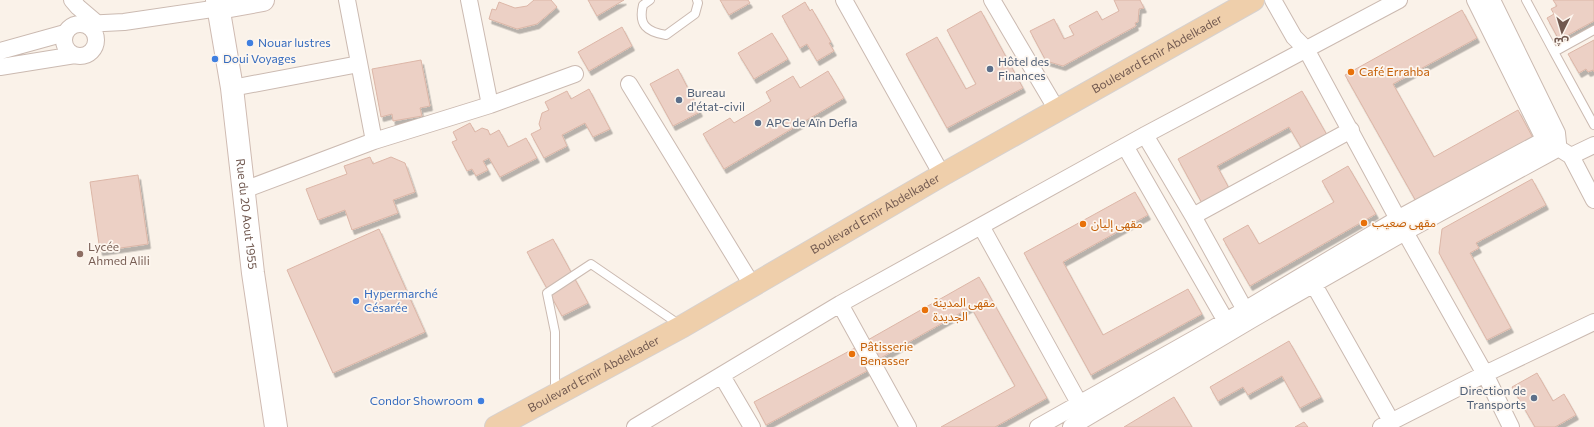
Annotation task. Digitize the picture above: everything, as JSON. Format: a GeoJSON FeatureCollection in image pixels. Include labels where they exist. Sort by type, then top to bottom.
{"type":"FeatureCollection","features":[{"type":"Feature","properties":{"kind":"main road","name":"Boulevard Emir Abdelkader"},"geometry":{"type":"LineString","coordinates":[[509,424],[555,395],[683,326],[942,175],[1253,0]]}},
{"type":"Feature","properties":{"kind":"street"},"geometry":{"type":"LineString","coordinates":[[66,0],[67,31],[65,47],[75,55]]}},
{"type":"Feature","properties":{"kind":"street"},"geometry":{"type":"LineString","coordinates":[[72,0],[91,24],[95,34],[96,44]]}},
{"type":"Feature","properties":{"kind":"street"},"geometry":{"type":"LineString","coordinates":[[0,51],[67,31],[73,25],[124,22],[218,4],[263,0]]}},
{"type":"Feature","properties":{"kind":"street"},"geometry":{"type":"LineString","coordinates":[[347,0],[374,141]]}},
{"type":"Feature","properties":{"kind":"street"},"geometry":{"type":"LineString","coordinates":[[469,0],[490,105]]}},
{"type":"Feature","properties":{"kind":"street"},"geometry":{"type":"LineString","coordinates":[[844,0],[942,175]]}},
{"type":"Feature","properties":{"kind":"street"},"geometry":{"type":"LineString","coordinates":[[992,0],[1057,110]]}},
{"type":"Feature","properties":{"kind":"street"},"geometry":{"type":"LineString","coordinates":[[1273,0],[1294,37],[1306,49],[1485,374],[1511,427]]}},
{"type":"Feature","properties":{"kind":"street"},"geometry":{"type":"LineString","coordinates":[[635,427],[840,304],[1145,135],[1399,0]]}},
{"type":"Feature","properties":{"kind":"street"},"geometry":{"type":"LineString","coordinates":[[1475,0],[1558,144],[1594,200]]}},
{"type":"Feature","properties":{"kind":"street"},"geometry":{"type":"LineString","coordinates":[[1492,0],[1558,144]]}},
{"type":"Feature","properties":{"kind":"street","name":"Rue du 20 Aout 1955"},"geometry":{"type":"LineString","coordinates":[[218,4],[232,88],[253,273],[276,427]]}},
{"type":"Feature","properties":{"kind":"street"},"geometry":{"type":"LineString","coordinates":[[0,67],[75,55],[86,55],[90,53],[96,44],[124,22]]}},
{"type":"Feature","properties":{"kind":"street"},"geometry":{"type":"LineString","coordinates":[[232,88],[359,64]]}},
{"type":"Feature","properties":{"kind":"street"},"geometry":{"type":"LineString","coordinates":[[244,190],[374,141],[490,105],[575,74]]}},
{"type":"Feature","properties":{"kind":"street"},"geometry":{"type":"LineString","coordinates":[[629,84],[752,285]]}},
{"type":"Feature","properties":{"kind":"street"},"geometry":{"type":"LineString","coordinates":[[1193,216],[1351,130]]}},
{"type":"Feature","properties":{"kind":"street"},"geometry":{"type":"LineString","coordinates":[[1145,135],[1193,216],[1248,315]]}},
{"type":"Feature","properties":{"kind":"street"},"geometry":{"type":"LineString","coordinates":[[1038,427],[1079,403],[1229,326],[1402,225],[1558,144],[1594,145]]}},
{"type":"Feature","properties":{"kind":"street"},"geometry":{"type":"LineString","coordinates":[[1126,146],[1229,326]]}},
{"type":"Feature","properties":{"kind":"street"},"geometry":{"type":"LineString","coordinates":[[1248,315],[1314,285],[1402,225]]}},
{"type":"Feature","properties":{"kind":"street"},"geometry":{"type":"LineString","coordinates":[[981,226],[1090,422]]}},
{"type":"Feature","properties":{"kind":"street"},"geometry":{"type":"LineString","coordinates":[[1314,285],[1386,424],[1485,374],[1594,322]]}},
{"type":"Feature","properties":{"kind":"street"},"geometry":{"type":"LineString","coordinates":[[840,304],[908,427]]}},
{"type":"Feature","properties":{"kind":"street"},"geometry":{"type":"LineString","coordinates":[[1071,427],[1090,422],[1229,326]]}},
{"type":"Feature","properties":{"kind":"street"},"geometry":{"type":"LineString","coordinates":[[722,376],[752,427]]}},
{"type":"Feature","properties":{"kind":"lane"},"geometry":{"type":"LineString","coordinates":[[650,0],[643,5],[641,15],[645,26],[653,33],[666,35],[695,14],[698,3],[697,0]]}},
{"type":"Feature","properties":{"kind":"lane"},"geometry":{"type":"LineString","coordinates":[[1526,0],[1594,124]]}},
{"type":"Feature","properties":{"kind":"lane"},"geometry":{"type":"LineString","coordinates":[[1554,52],[1594,30]]}},
{"type":"Feature","properties":{"kind":"lane"},"geometry":{"type":"LineString","coordinates":[[555,395],[555,332],[547,292],[592,264],[683,326]]}},
{"type":"Feature","properties":{"kind":"building"},"geometry":{"type":"Polygon","coordinates":[[[534,0],[551,0],[557,7],[537,24],[517,29],[489,19],[492,9],[496,10],[499,2],[515,8],[527,6],[534,0]]]}},
{"type":"Feature","properties":{"kind":"building"},"geometry":{"type":"Polygon","coordinates":[[[588,0],[624,0],[597,16],[588,0]]]}},
{"type":"Feature","properties":{"kind":"building"},"geometry":{"type":"Polygon","coordinates":[[[720,0],[748,0],[750,3],[729,15],[720,0]]]}},
{"type":"Feature","properties":{"kind":"building"},"geometry":{"type":"Polygon","coordinates":[[[1114,0],[1140,0],[1144,8],[1139,9],[1138,22],[1135,23],[1136,26],[1063,66],[1046,61],[1030,31],[1054,19],[1064,39],[1074,35],[1069,26],[1097,11],[1102,20],[1119,11],[1114,0]]]}},
{"type":"Feature","properties":{"kind":"building"},"geometry":{"type":"Polygon","coordinates":[[[1553,0],[1594,0],[1594,21],[1559,40],[1547,18],[1554,14],[1551,9],[1557,6],[1553,0]]]}},
{"type":"Feature","properties":{"kind":"building"},"geometry":{"type":"Polygon","coordinates":[[[805,2],[810,11],[812,9],[831,42],[829,43],[834,51],[817,61],[807,44],[800,48],[782,16],[805,2]]]}},
{"type":"Feature","properties":{"kind":"building"},"geometry":{"type":"Polygon","coordinates":[[[1462,10],[1477,38],[1393,84],[1434,157],[1518,110],[1533,138],[1417,203],[1345,75],[1462,10]]]}},
{"type":"Feature","properties":{"kind":"building","name":"Hôtel des Finances"},"geometry":{"type":"Polygon","coordinates":[[[981,11],[1023,88],[947,128],[906,54],[937,37],[966,89],[976,84],[947,30],[981,11]]]}},
{"type":"Feature","properties":{"kind":"building"},"geometry":{"type":"Polygon","coordinates":[[[622,27],[632,46],[589,71],[578,52],[622,27]]]}},
{"type":"Feature","properties":{"kind":"building"},"geometry":{"type":"Polygon","coordinates":[[[772,33],[788,59],[754,79],[738,53],[772,33]]]}},
{"type":"Feature","properties":{"kind":"building"},"geometry":{"type":"Polygon","coordinates":[[[1594,40],[1594,72],[1593,70],[1588,72],[1586,69],[1579,73],[1568,54],[1594,40]]]}},
{"type":"Feature","properties":{"kind":"building"},"geometry":{"type":"Polygon","coordinates":[[[421,60],[430,106],[420,108],[422,116],[393,121],[392,114],[381,117],[372,69],[421,60]]]}},
{"type":"Feature","properties":{"kind":"building"},"geometry":{"type":"Polygon","coordinates":[[[678,69],[700,112],[673,126],[650,84],[678,69]]]}},
{"type":"Feature","properties":{"kind":"building"},"geometry":{"type":"Polygon","coordinates":[[[828,71],[844,98],[724,169],[703,134],[730,118],[734,123],[771,101],[766,92],[793,76],[800,88],[828,71]]]}},
{"type":"Feature","properties":{"kind":"building"},"geometry":{"type":"Polygon","coordinates":[[[589,89],[610,129],[593,137],[585,123],[562,135],[567,146],[544,158],[531,134],[541,129],[539,124],[542,113],[549,110],[545,102],[567,91],[571,99],[589,89]]]}},
{"type":"Feature","properties":{"kind":"building"},"geometry":{"type":"Polygon","coordinates":[[[1302,91],[1327,135],[1302,149],[1289,127],[1217,166],[1230,190],[1203,205],[1178,159],[1302,91]]]}},
{"type":"Feature","properties":{"kind":"building"},"geometry":{"type":"Polygon","coordinates":[[[470,123],[475,132],[482,128],[488,130],[490,135],[499,130],[508,147],[526,138],[537,158],[500,177],[489,158],[483,161],[488,170],[476,176],[472,169],[467,171],[452,142],[457,140],[453,132],[470,123]]]}},
{"type":"Feature","properties":{"kind":"building"},"geometry":{"type":"Polygon","coordinates":[[[370,157],[373,164],[391,157],[405,163],[415,192],[393,200],[398,213],[352,230],[345,210],[318,220],[306,189],[347,174],[344,166],[370,157]]]}},
{"type":"Feature","properties":{"kind":"building"},"geometry":{"type":"Polygon","coordinates":[[[1348,166],[1376,214],[1250,286],[1223,239],[1248,225],[1259,244],[1334,202],[1322,181],[1348,166]]]}},
{"type":"Feature","properties":{"kind":"building"},"geometry":{"type":"Polygon","coordinates":[[[138,175],[148,244],[100,251],[90,182],[138,175]]]}},
{"type":"Feature","properties":{"kind":"building"},"geometry":{"type":"Polygon","coordinates":[[[1532,179],[1546,205],[1476,243],[1479,248],[1470,253],[1511,328],[1487,340],[1439,253],[1442,229],[1532,179]]]}},
{"type":"Feature","properties":{"kind":"building"},"geometry":{"type":"Polygon","coordinates":[[[1135,192],[1148,215],[1063,262],[1103,335],[1188,289],[1202,314],[1091,375],[1024,253],[1135,192]]]}},
{"type":"Feature","properties":{"kind":"building","name":"Hypermarché Césarée"},"geometry":{"type":"Polygon","coordinates":[[[379,229],[425,332],[333,373],[287,270],[379,229]]]}},
{"type":"Feature","properties":{"kind":"building"},"geometry":{"type":"Polygon","coordinates":[[[553,239],[588,303],[562,316],[527,252],[553,239]]]}},
{"type":"Feature","properties":{"kind":"building"},"geometry":{"type":"Polygon","coordinates":[[[979,277],[1047,398],[995,427],[941,427],[1015,386],[971,307],[877,360],[866,341],[979,277]]]}},
{"type":"Feature","properties":{"kind":"building"},"geometry":{"type":"Polygon","coordinates":[[[1289,341],[1321,397],[1300,408],[1282,376],[1248,395],[1243,387],[1218,401],[1210,387],[1289,341]]]}},
{"type":"Feature","properties":{"kind":"building"},"geometry":{"type":"Polygon","coordinates":[[[855,348],[867,371],[766,425],[754,402],[855,348]]]}},
{"type":"Feature","properties":{"kind":"building","name":"Direction de Transports"},"geometry":{"type":"Polygon","coordinates":[[[1537,373],[1553,401],[1564,394],[1576,415],[1555,427],[1535,427],[1512,387],[1537,373]]]}},
{"type":"Feature","properties":{"kind":"building"},"geometry":{"type":"Polygon","coordinates":[[[1174,397],[1192,427],[1124,427],[1174,397]]]}},
{"type":"Feature","properties":{"kind":"building"},"geometry":{"type":"Polygon","coordinates":[[[1304,422],[1308,427],[1295,427],[1304,422]]]}},
{"type":"Feature","properties":{"kind":"place","name":"Nouar lustres"},"geometry":{"type":"Point","coordinates":[250,43]}},
{"type":"Feature","properties":{"kind":"place","name":"Doui Voyages"},"geometry":{"type":"Point","coordinates":[215,59]}},
{"type":"Feature","properties":{"kind":"place","name":"Hôtel des Finances"},"geometry":{"type":"Point","coordinates":[990,69]}},
{"type":"Feature","properties":{"kind":"place","name":"Café Errahba"},"geometry":{"type":"Point","coordinates":[1351,72]}},
{"type":"Feature","properties":{"kind":"place","name":"Bureau d'état-civil"},"geometry":{"type":"Point","coordinates":[679,100]}},
{"type":"Feature","properties":{"kind":"place","name":"APC de Aïn Defla"},"geometry":{"type":"Point","coordinates":[758,123]}},
{"type":"Feature","properties":{"kind":"place","name":"مقهى صعيب"},"geometry":{"type":"Point","coordinates":[1364,223]}},
{"type":"Feature","properties":{"kind":"place","name":"مقهى إليان"},"geometry":{"type":"Point","coordinates":[1083,224]}},
{"type":"Feature","properties":{"kind":"place","name":"Lycée Ahmed Alili"},"geometry":{"type":"Point","coordinates":[80,254]}},
{"type":"Feature","properties":{"kind":"place","name":"Hypermarché Césarée"},"geometry":{"type":"Point","coordinates":[356,301]}},
{"type":"Feature","properties":{"kind":"place","name":"مقهى المدينة الجديدة"},"geometry":{"type":"Point","coordinates":[925,310]}},
{"type":"Feature","properties":{"kind":"place","name":"Pâtisserie Benasser"},"geometry":{"type":"Point","coordinates":[852,354]}},
{"type":"Feature","properties":{"kind":"place","name":"Direction de Transports"},"geometry":{"type":"Point","coordinates":[1534,398]}},
{"type":"Feature","properties":{"kind":"place","name":"Condor Showroom"},"geometry":{"type":"Point","coordinates":[481,401]}}]}
